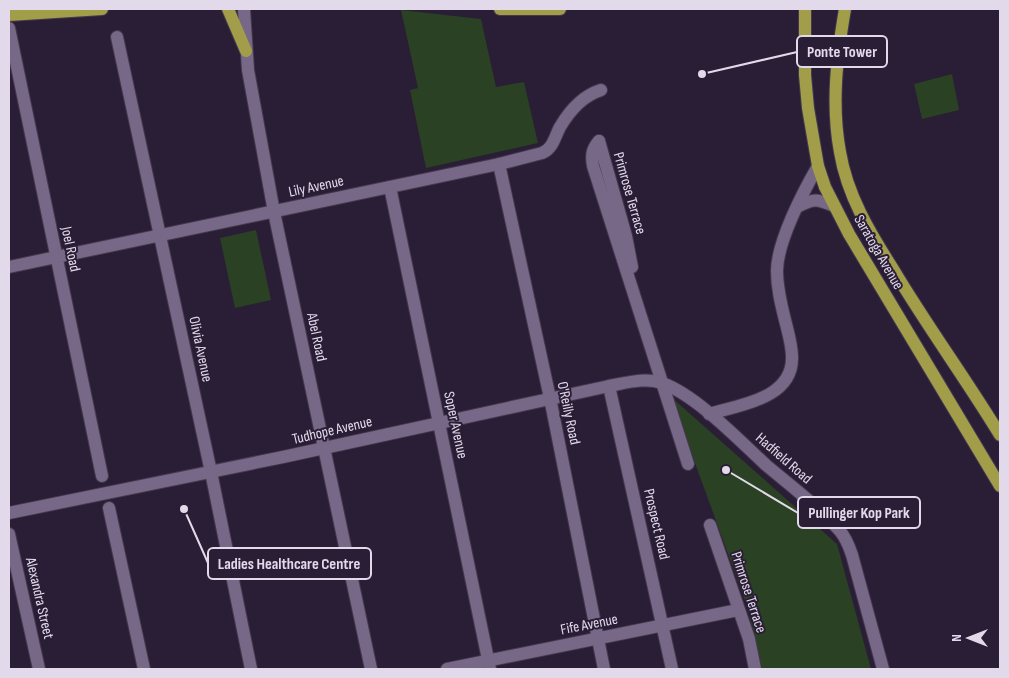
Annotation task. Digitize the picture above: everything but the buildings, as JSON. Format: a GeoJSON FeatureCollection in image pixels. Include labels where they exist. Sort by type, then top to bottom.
{"type":"FeatureCollection","features":[{"type":"Feature","properties":{"kind":"main road"},"geometry":{"type":"LineString","coordinates":[[9,15],[102,9]]}},
{"type":"Feature","properties":{"kind":"main road"},"geometry":{"type":"LineString","coordinates":[[228,9],[246,51]]}},
{"type":"Feature","properties":{"kind":"main road"},"geometry":{"type":"LineString","coordinates":[[500,9],[560,9]]}},
{"type":"Feature","properties":{"kind":"main road","name":"Saratoga Avenue"},"geometry":{"type":"LineString","coordinates":[[805,9],[807,101],[818,166],[834,206],[1000,486]]}},
{"type":"Feature","properties":{"kind":"main road","name":"Saratoga Avenue"},"geometry":{"type":"LineString","coordinates":[[845,9],[835,90],[839,152],[849,188],[872,235],[909,297],[982,404],[1000,435]]}},
{"type":"Feature","properties":{"kind":"street","name":"Abel Road"},"geometry":{"type":"LineString","coordinates":[[244,9],[248,70],[274,212],[371,669]]}},
{"type":"Feature","properties":{"kind":"street","name":"Joel Road"},"geometry":{"type":"LineString","coordinates":[[10,31],[102,476]]}},
{"type":"Feature","properties":{"kind":"street","name":"Olivia Avenue"},"geometry":{"type":"LineString","coordinates":[[118,37],[252,669]]}},
{"type":"Feature","properties":{"kind":"street","name":"Lily Avenue"},"geometry":{"type":"LineString","coordinates":[[9,267],[499,164],[547,151],[576,106],[590,94],[601,90]]}},
{"type":"Feature","properties":{"kind":"street","name":"Primrose Terrace"},"geometry":{"type":"LineString","coordinates":[[636,302],[626,236],[599,141],[592,153],[593,166],[636,302],[688,464]]}},
{"type":"Feature","properties":{"kind":"street","name":"O'Reilly Road"},"geometry":{"type":"LineString","coordinates":[[499,164],[550,398],[604,669]]}},
{"type":"Feature","properties":{"kind":"street"},"geometry":{"type":"LineString","coordinates":[[709,414],[767,396],[783,384],[789,374],[792,356],[780,297],[777,270],[779,256],[797,207],[818,166]]}},
{"type":"Feature","properties":{"kind":"street","name":"Soper Avenue"},"geometry":{"type":"LineString","coordinates":[[390,187],[489,665]]}},
{"type":"Feature","properties":{"kind":"street"},"geometry":{"type":"LineString","coordinates":[[797,207],[812,200],[834,206]]}},
{"type":"Feature","properties":{"kind":"street","name":"Tudhope Avenue"},"geometry":{"type":"LineString","coordinates":[[9,513],[211,472],[609,386],[641,380],[654,380],[662,383]]}},
{"type":"Feature","properties":{"kind":"street","name":"Hadfield Road"},"geometry":{"type":"LineString","coordinates":[[662,383],[694,401],[824,515],[844,536],[852,555],[883,669]]}},
{"type":"Feature","properties":{"kind":"street","name":"Prospect Road"},"geometry":{"type":"LineString","coordinates":[[609,386],[672,669]]}},
{"type":"Feature","properties":{"kind":"street"},"geometry":{"type":"LineString","coordinates":[[109,508],[144,669]]}},
{"type":"Feature","properties":{"kind":"street","name":"Primrose Terrace"},"geometry":{"type":"LineString","coordinates":[[710,525],[749,639],[756,669]]}},
{"type":"Feature","properties":{"kind":"street","name":"Alexandra Street"},"geometry":{"type":"LineString","coordinates":[[9,534],[39,669]]}},
{"type":"Feature","properties":{"kind":"street","name":"Fife Avenue"},"geometry":{"type":"LineString","coordinates":[[447,669],[489,665],[598,639],[738,610]]}},
{"type":"Feature","properties":{"kind":"green space"},"geometry":{"type":"Polygon","coordinates":[[[401,10],[481,19],[496,87],[524,82],[538,143],[426,168],[410,90],[418,88],[401,10]]]}},
{"type":"Feature","properties":{"kind":"green space"},"geometry":{"type":"Polygon","coordinates":[[[952,74],[959,110],[922,119],[914,84],[952,74]]]}},
{"type":"Feature","properties":{"kind":"green space"},"geometry":{"type":"Polygon","coordinates":[[[256,230],[271,300],[235,308],[220,238],[256,230]]]}},
{"type":"Feature","properties":{"kind":"green space"},"geometry":{"type":"Polygon","coordinates":[[[671,397],[837,544],[871,669],[762,669],[747,606],[671,397]]]}},
{"type":"Feature","properties":{"kind":"place","name":"Ponte Tower"},"geometry":{"type":"Point","coordinates":[702,74]}},
{"type":"Feature","properties":{"kind":"place","name":"Pullinger Kop Park"},"geometry":{"type":"Point","coordinates":[726,470]}},
{"type":"Feature","properties":{"kind":"place","name":"Ladies Healthcare Centre"},"geometry":{"type":"Point","coordinates":[184,509]}}]}
